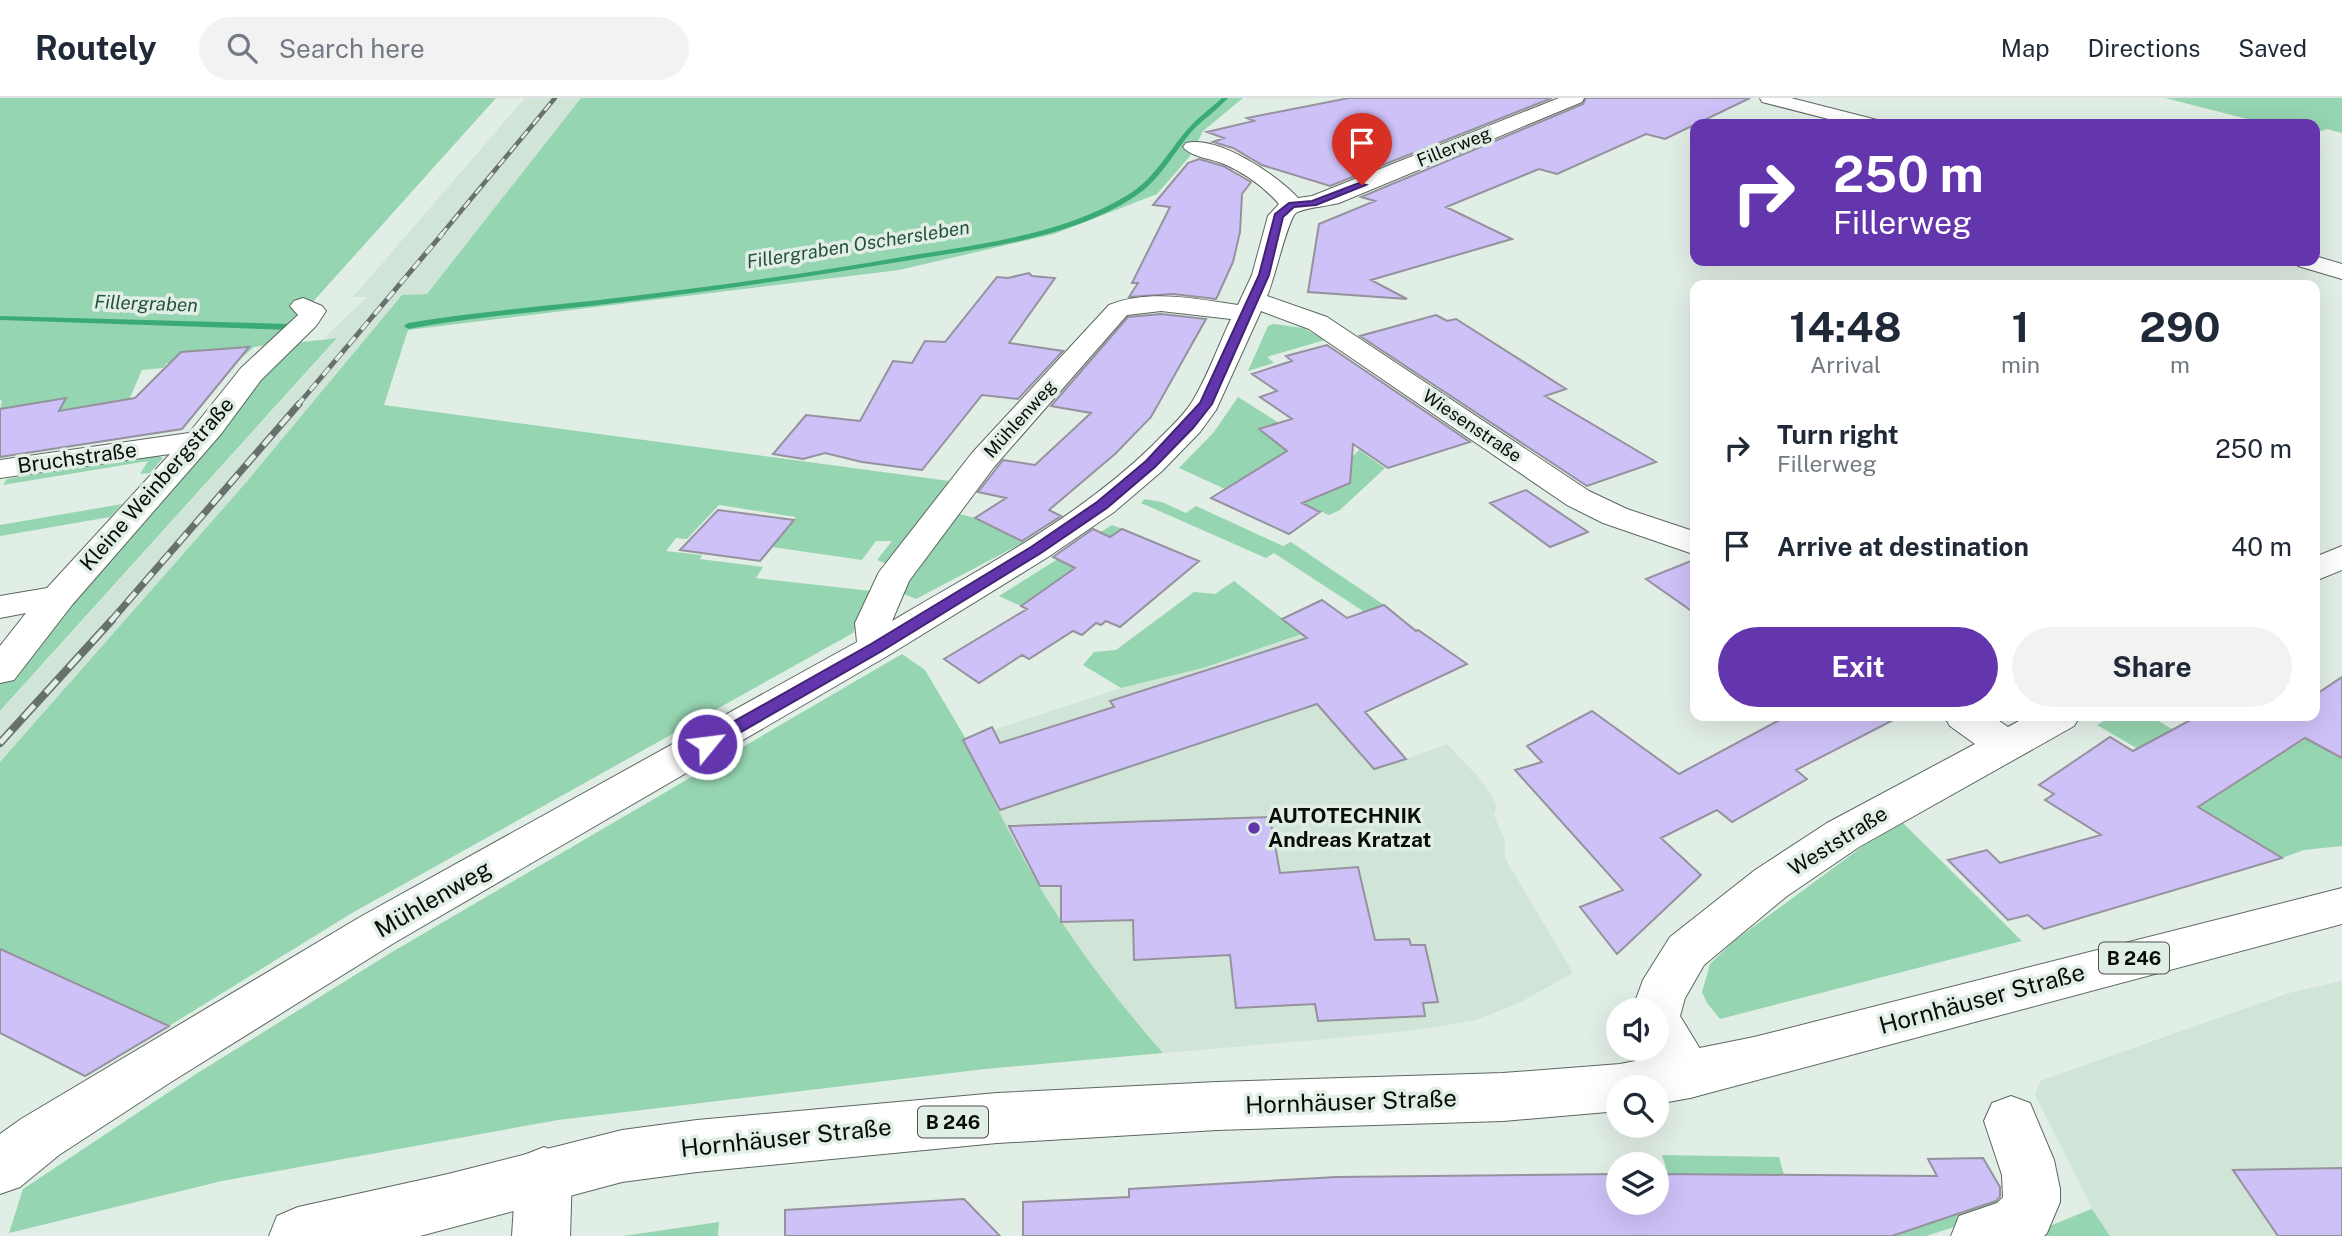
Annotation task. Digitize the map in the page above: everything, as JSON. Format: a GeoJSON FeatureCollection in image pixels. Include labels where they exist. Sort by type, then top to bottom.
{"type":"FeatureCollection","features":[{"type":"Feature","properties":{"kind":"street","name":"Fillerweg"},"geometry":{"type":"LineString","coordinates":[[1292,205],[1331,198],[1575,98]]}},
{"type":"Feature","properties":{"kind":"street"},"geometry":{"type":"LineString","coordinates":[[1769,98],[1851,119]]}},
{"type":"Feature","properties":{"kind":"street"},"geometry":{"type":"LineString","coordinates":[[1193,147],[1256,171],[1280,190],[1292,205]]}},
{"type":"Feature","properties":{"kind":"street","name":"Mühlenweg"},"geometry":{"type":"LineString","coordinates":[[0,1168],[40,1137],[152,1066],[377,930],[876,647],[1036,550],[1102,505],[1151,464],[1189,426],[1206,404],[1264,275],[1279,216],[1292,205]]}},
{"type":"Feature","properties":{"kind":"street"},"geometry":{"type":"LineString","coordinates":[[2320,265],[2342,272]]}},
{"type":"Feature","properties":{"kind":"street","name":"Mühlenweg"},"geometry":{"type":"LineString","coordinates":[[876,647],[873,623],[892,580],[983,460],[1118,310],[1126,305],[1147,303],[1250,307]]}},
{"type":"Feature","properties":{"kind":"street","name":"Kleine Weinbergstraße"},"geometry":{"type":"LineString","coordinates":[[0,671],[58,597],[210,428],[251,374],[307,320],[313,311],[303,306]]}},
{"type":"Feature","properties":{"kind":"street","name":"Wiesenstraße"},"geometry":{"type":"LineString","coordinates":[[1250,307],[1318,323],[1578,498],[1615,516],[1690,542]]}},
{"type":"Feature","properties":{"kind":"street","name":"Bruchstraße"},"geometry":{"type":"LineString","coordinates":[[0,469],[196,441]]}},
{"type":"Feature","properties":{"kind":"street"},"geometry":{"type":"LineString","coordinates":[[2320,568],[2342,556]]}},
{"type":"Feature","properties":{"kind":"street"},"geometry":{"type":"LineString","coordinates":[[0,607],[58,597]]}},
{"type":"Feature","properties":{"kind":"street"},"geometry":{"type":"LineString","coordinates":[[1971,721],[2006,746]]}},
{"type":"Feature","properties":{"kind":"street","name":"Weststraße"},"geometry":{"type":"LineString","coordinates":[[1660,998],[1687,951],[1771,883],[1843,835],[2051,721]]}},
{"type":"Feature","properties":{"kind":"street","name":"Hornhäuser Straße"},"geometry":{"type":"LineString","coordinates":[[1669,1079],[2342,906]]}},
{"type":"Feature","properties":{"kind":"street"},"geometry":{"type":"LineString","coordinates":[[1669,1045],[1690,1075]]}},
{"type":"Feature","properties":{"kind":"street","name":"Hornhäuser Straße"},"geometry":{"type":"LineString","coordinates":[[298,1236],[448,1202],[544,1174],[622,1156],[697,1146],[997,1118],[1217,1106],[1503,1097],[1606,1088]]}},
{"type":"Feature","properties":{"kind":"street"},"geometry":{"type":"LineString","coordinates":[[1980,1236],[2017,1223],[2029,1208],[2034,1193],[2011,1121]]}},
{"type":"Feature","properties":{"kind":"street"},"geometry":{"type":"LineString","coordinates":[[541,1236],[544,1174]]}},
{"type":"Feature","properties":{"kind":"shaded area"},"geometry":{"type":"Polygon","coordinates":[[[525,98],[581,98],[427,294],[402,295],[243,486],[0,762],[0,712],[337,339],[324,338],[367,297],[353,297],[525,98]]]}},
{"type":"Feature","properties":{"kind":"shaded area","name":"AUTOTECHNIK Andreas Kratzat"},"geometry":{"type":"Polygon","coordinates":[[[1366,613],[1393,613],[1467,664],[1365,712],[1406,759],[1447,744],[1481,780],[1497,805],[1494,815],[1505,841],[1505,858],[1573,973],[1521,1002],[1476,1020],[1425,1029],[1163,1053],[1117,1001],[1061,922],[1026,864],[963,740],[1121,688],[1203,668],[1366,613]]]}},
{"type":"Feature","properties":{"kind":"shaded area"},"geometry":{"type":"Polygon","coordinates":[[[2342,981],[2342,1236],[2025,1236],[2092,1208],[2035,1095],[2040,1081],[2289,993],[2342,981]]]}},
{"type":"Feature","properties":{"kind":"green space"},"geometry":{"type":"Polygon","coordinates":[[[0,98],[496,98],[284,334],[268,345],[254,347],[237,362],[184,367],[187,361],[167,363],[163,368],[142,370],[129,400],[49,430],[65,399],[0,409],[0,98]]]}},
{"type":"Feature","properties":{"kind":"green space"},"geometry":{"type":"Polygon","coordinates":[[[581,98],[1243,98],[1203,131],[1191,155],[1157,194],[1054,234],[899,270],[408,330],[384,405],[957,482],[892,566],[877,560],[892,541],[876,541],[862,560],[772,547],[796,517],[719,505],[687,539],[676,538],[666,551],[702,555],[700,559],[763,567],[756,578],[871,591],[853,633],[352,913],[169,1026],[3,951],[0,953],[0,762],[243,486],[402,295],[427,294],[581,98]]]}},
{"type":"Feature","properties":{"kind":"green space"},"geometry":{"type":"Polygon","coordinates":[[[2165,98],[2342,98],[2342,133],[2327,129],[2320,131],[2320,119],[2247,119],[2165,98]]]}},
{"type":"Feature","properties":{"kind":"green space"},"geometry":{"type":"Polygon","coordinates":[[[1274,324],[1303,328],[1325,340],[1267,357],[1274,363],[1248,371],[1268,326],[1274,324]]]}},
{"type":"Feature","properties":{"kind":"green space"},"geometry":{"type":"Polygon","coordinates":[[[337,338],[0,711],[0,682],[253,385],[294,343],[337,338]]]}},
{"type":"Feature","properties":{"kind":"green space"},"geometry":{"type":"Polygon","coordinates":[[[1238,397],[1279,423],[1313,470],[1353,456],[1359,450],[1385,468],[1340,510],[1329,515],[1244,478],[1225,489],[1179,468],[1214,432],[1238,397]]]}},
{"type":"Feature","properties":{"kind":"green space"},"geometry":{"type":"Polygon","coordinates":[[[155,454],[163,458],[150,473],[140,474],[148,461],[3,485],[7,479],[155,454]]]}},
{"type":"Feature","properties":{"kind":"green space"},"geometry":{"type":"Polygon","coordinates":[[[1145,499],[1162,502],[1186,513],[1196,506],[1283,546],[1291,542],[1384,605],[1366,613],[1274,553],[1266,558],[1141,503],[1145,499]]]}},
{"type":"Feature","properties":{"kind":"green space"},"geometry":{"type":"Polygon","coordinates":[[[122,504],[110,517],[0,536],[0,525],[122,504]]]}},
{"type":"Feature","properties":{"kind":"green space"},"geometry":{"type":"Polygon","coordinates":[[[956,513],[975,518],[1024,542],[916,599],[898,592],[956,513]]]}},
{"type":"Feature","properties":{"kind":"green space"},"geometry":{"type":"Polygon","coordinates":[[[1112,525],[1128,531],[1021,606],[999,596],[1112,525]]]}},
{"type":"Feature","properties":{"kind":"green space"},"geometry":{"type":"Polygon","coordinates":[[[1234,581],[1302,634],[1203,668],[1121,688],[1083,665],[1094,652],[1116,650],[1194,592],[1215,594],[1234,581]]]}},
{"type":"Feature","properties":{"kind":"green space"},"geometry":{"type":"Polygon","coordinates":[[[902,654],[925,670],[966,739],[963,741],[1011,835],[1057,915],[1108,986],[1163,1053],[985,1069],[558,1120],[222,1181],[9,1233],[23,1189],[196,1074],[392,952],[902,654]]]}},
{"type":"Feature","properties":{"kind":"green space"},"geometry":{"type":"Polygon","coordinates":[[[2104,721],[2158,721],[2189,739],[2263,765],[2306,739],[2342,759],[2342,846],[2304,850],[2282,858],[2166,787],[2186,777],[2097,725],[2104,721]]]}},
{"type":"Feature","properties":{"kind":"green space"},"geometry":{"type":"Polygon","coordinates":[[[1903,823],[2022,941],[1720,1019],[1702,992],[1710,964],[1734,941],[1863,846],[1903,823]]]}},
{"type":"Feature","properties":{"kind":"green space"},"geometry":{"type":"Polygon","coordinates":[[[1669,1155],[1779,1157],[1784,1175],[1669,1174],[1669,1155]]]}},
{"type":"Feature","properties":{"kind":"green space"},"geometry":{"type":"Polygon","coordinates":[[[2006,1198],[2008,1210],[1926,1236],[1892,1236],[2006,1198]]]}},
{"type":"Feature","properties":{"kind":"green space"},"geometry":{"type":"Polygon","coordinates":[[[2092,1209],[2110,1236],[2025,1236],[2092,1209]]]}},
{"type":"Feature","properties":{"kind":"green space"},"geometry":{"type":"Polygon","coordinates":[[[719,1222],[718,1236],[623,1236],[719,1222]]]}},
{"type":"Feature","properties":{"kind":"building"},"geometry":{"type":"Polygon","coordinates":[[[1349,98],[1552,98],[1330,186],[1262,165],[1233,148],[1213,142],[1224,138],[1207,132],[1254,121],[1247,118],[1349,98]]]}},
{"type":"Feature","properties":{"kind":"building"},"geometry":{"type":"Polygon","coordinates":[[[1586,98],[1750,98],[1706,119],[1690,119],[1690,127],[1665,139],[1646,134],[1557,174],[1539,169],[1446,207],[1512,239],[1371,280],[1407,299],[1308,292],[1319,224],[1375,201],[1361,197],[1583,104],[1586,98]]]}},
{"type":"Feature","properties":{"kind":"building"},"geometry":{"type":"Polygon","coordinates":[[[1199,159],[1223,166],[1251,182],[1242,194],[1240,232],[1233,262],[1216,299],[1173,294],[1129,297],[1138,283],[1132,283],[1170,207],[1153,205],[1188,163],[1199,159]]]}},
{"type":"Feature","properties":{"kind":"building"},"geometry":{"type":"Polygon","coordinates":[[[1029,273],[1032,276],[1055,278],[1009,343],[1063,351],[1018,399],[982,395],[922,470],[862,462],[825,453],[803,459],[773,454],[806,415],[860,421],[893,361],[912,363],[925,341],[945,342],[997,277],[1008,278],[1029,273]]]}},
{"type":"Feature","properties":{"kind":"building"},"geometry":{"type":"Polygon","coordinates":[[[1161,314],[1206,319],[1151,417],[1115,454],[1049,510],[1061,516],[1022,541],[975,518],[1006,498],[978,492],[1003,460],[1035,465],[1091,413],[1051,406],[1128,317],[1161,314]]]}},
{"type":"Feature","properties":{"kind":"building"},"geometry":{"type":"Polygon","coordinates":[[[1436,315],[1447,321],[1456,319],[1566,389],[1545,396],[1656,462],[1587,486],[1360,336],[1436,315]]]}},
{"type":"Feature","properties":{"kind":"building"},"geometry":{"type":"Polygon","coordinates":[[[1327,345],[1470,442],[1388,468],[1353,444],[1350,483],[1302,503],[1320,512],[1289,534],[1211,498],[1287,451],[1259,429],[1292,419],[1260,397],[1277,391],[1252,374],[1292,361],[1286,356],[1327,345]]]}},
{"type":"Feature","properties":{"kind":"building"},"geometry":{"type":"Polygon","coordinates":[[[249,347],[182,429],[0,457],[0,409],[66,398],[59,411],[135,398],[181,352],[249,347]]]}},
{"type":"Feature","properties":{"kind":"building"},"geometry":{"type":"Polygon","coordinates":[[[1526,490],[1588,532],[1550,547],[1490,503],[1526,490]]]}},
{"type":"Feature","properties":{"kind":"building"},"geometry":{"type":"Polygon","coordinates":[[[718,510],[794,520],[760,561],[680,550],[718,510]]]}},
{"type":"Feature","properties":{"kind":"building"},"geometry":{"type":"Polygon","coordinates":[[[1093,529],[1110,537],[1122,529],[1199,561],[1120,627],[1106,621],[1101,625],[1096,623],[1082,635],[1073,631],[1029,659],[1022,655],[979,683],[944,659],[1027,609],[1021,606],[1075,568],[1053,557],[1093,529]]]}},
{"type":"Feature","properties":{"kind":"building"},"geometry":{"type":"Polygon","coordinates":[[[1690,561],[1690,610],[1646,579],[1690,561]]]}},
{"type":"Feature","properties":{"kind":"building"},"geometry":{"type":"Polygon","coordinates":[[[1322,600],[1347,618],[1384,605],[1416,631],[1467,664],[1365,712],[1406,759],[1374,769],[1317,704],[1000,810],[963,740],[992,727],[1000,743],[1114,707],[1110,701],[1307,638],[1282,619],[1322,600]]]}},
{"type":"Feature","properties":{"kind":"building"},"geometry":{"type":"Polygon","coordinates":[[[2342,677],[2342,758],[2305,738],[2198,807],[2282,858],[2044,929],[2028,915],[2008,920],[1948,860],[1987,850],[2000,863],[2101,835],[2045,800],[2054,794],[2039,785],[2110,737],[2133,751],[2189,721],[2320,721],[2320,692],[2342,677]]]}},
{"type":"Feature","properties":{"kind":"building"},"geometry":{"type":"Polygon","coordinates":[[[1592,711],[1679,774],[1778,721],[1891,721],[1796,770],[1807,779],[1732,822],[1717,810],[1661,838],[1701,875],[1617,954],[1580,907],[1623,890],[1515,770],[1542,762],[1527,746],[1592,711]]]}},
{"type":"Feature","properties":{"kind":"building"},"geometry":{"type":"Polygon","coordinates":[[[1270,817],[1280,873],[1358,867],[1375,940],[1409,939],[1411,945],[1425,945],[1438,1002],[1423,1003],[1425,1016],[1318,1021],[1315,1004],[1236,1008],[1230,955],[1134,960],[1133,920],[1061,922],[1061,886],[1040,886],[1009,826],[1270,817]]]}},
{"type":"Feature","properties":{"kind":"building"},"geometry":{"type":"Polygon","coordinates":[[[0,949],[169,1026],[85,1076],[0,1033],[0,949]]]}},
{"type":"Feature","properties":{"kind":"building"},"geometry":{"type":"Polygon","coordinates":[[[1983,1158],[2000,1187],[2000,1196],[1996,1201],[1892,1236],[1023,1236],[1023,1202],[1129,1197],[1129,1189],[1336,1177],[1606,1174],[1606,1215],[1669,1215],[1669,1174],[1937,1176],[1928,1159],[1983,1158]]]}},
{"type":"Feature","properties":{"kind":"building"},"geometry":{"type":"Polygon","coordinates":[[[2342,1168],[2342,1236],[2278,1236],[2233,1170],[2342,1168]]]}},
{"type":"Feature","properties":{"kind":"building"},"geometry":{"type":"Polygon","coordinates":[[[964,1199],[1000,1236],[785,1236],[785,1210],[964,1199]]]}},
{"type":"Feature","properties":{"kind":"waterway","name":"Fillergraben Oschersleben"},"geometry":{"type":"LineString","coordinates":[[408,326],[800,276],[970,248],[1054,229],[1081,220],[1130,197],[1155,175],[1190,130],[1225,98]]}},
{"type":"Feature","properties":{"kind":"waterway","name":"Fillergraben"},"geometry":{"type":"LineString","coordinates":[[0,318],[291,327]]}},
{"type":"Feature","properties":{"kind":"railway"},"geometry":{"type":"LineString","coordinates":[[441,235],[555,98]]}},
{"type":"Feature","properties":{"kind":"railway"},"geometry":{"type":"LineString","coordinates":[[297,406],[443,233]]}},
{"type":"Feature","properties":{"kind":"railway"},"geometry":{"type":"LineString","coordinates":[[110,622],[299,404]]}},
{"type":"Feature","properties":{"kind":"railway"},"geometry":{"type":"LineString","coordinates":[[0,743],[112,620]]}},
{"type":"Feature","properties":{"kind":"place","name":"AUTOTECHNIK Andreas Kratzat"},"geometry":{"type":"Point","coordinates":[1254,828]}},
{"type":"Feature","properties":{"kind":"route"},"geometry":{"type":"LineString","coordinates":[[707,744],[876,647],[1036,550],[1102,505],[1151,464],[1189,426],[1206,404],[1264,275],[1279,216],[1292,205],[1331,198],[1362,185]]}}]}
